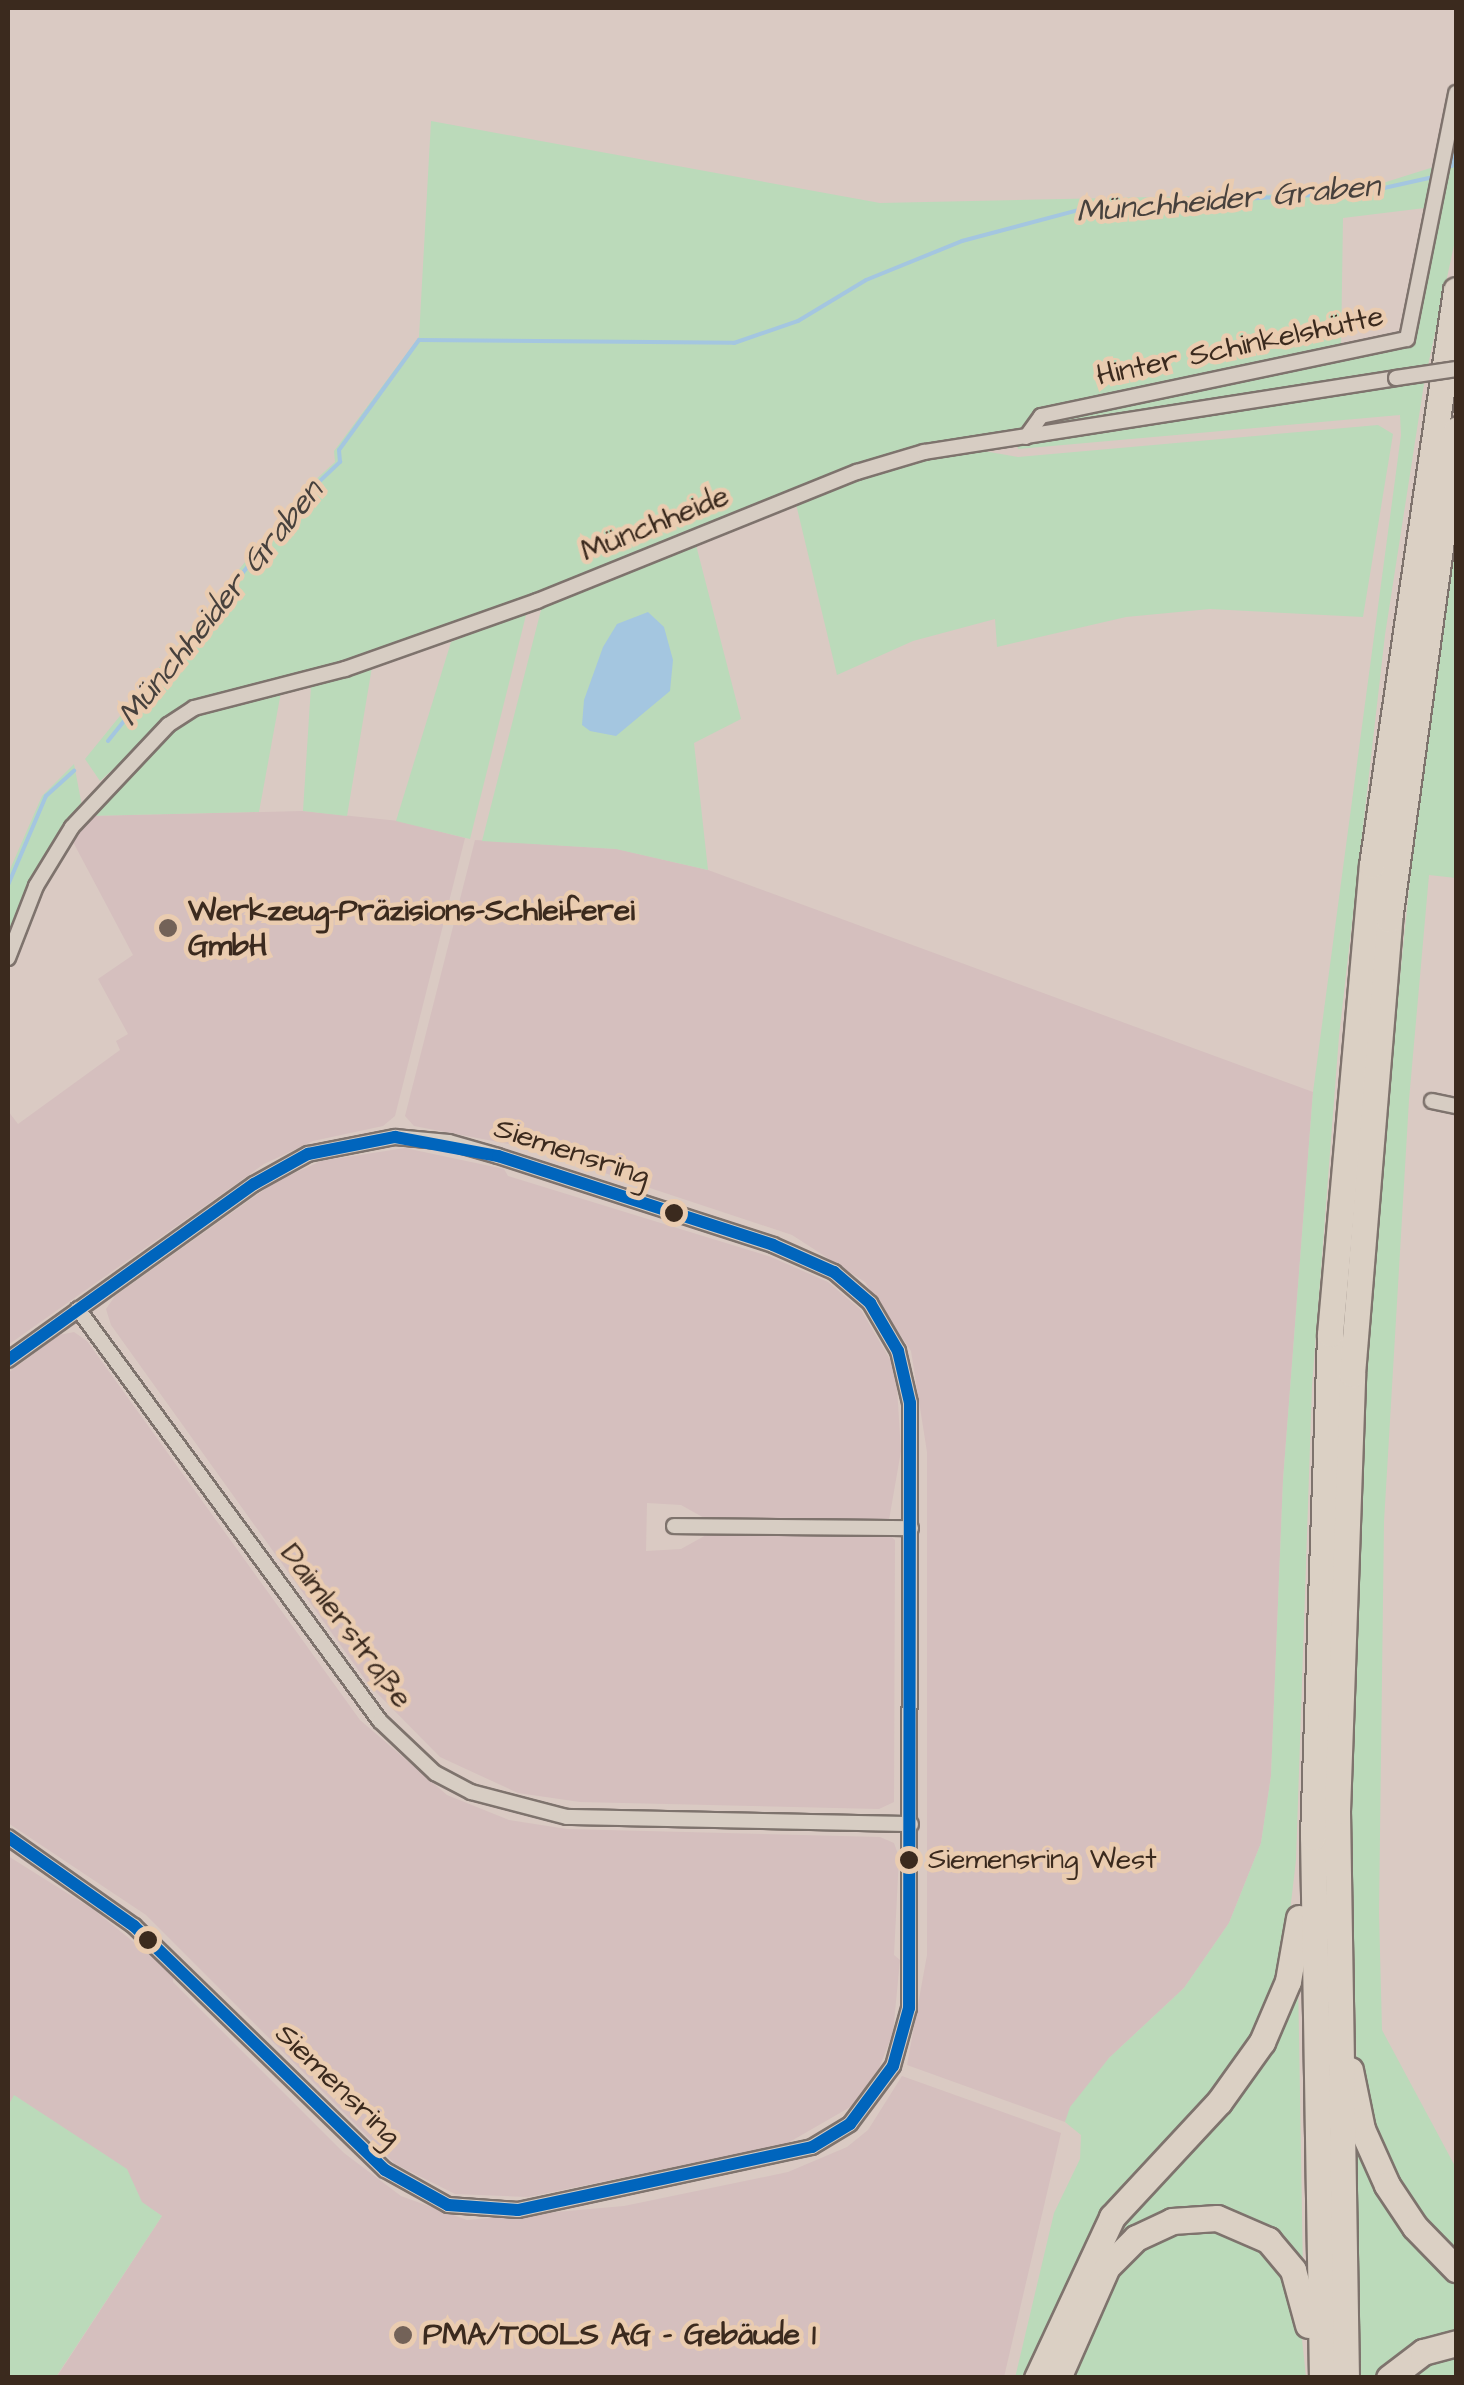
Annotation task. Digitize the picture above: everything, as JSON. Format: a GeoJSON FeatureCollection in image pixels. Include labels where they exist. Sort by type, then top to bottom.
{"type":"FeatureCollection","features":[{"type":"Feature","properties":{"kind":"highway"},"geometry":{"type":"LineString","coordinates":[[1322,2378],[1313,1836],[1324,1446],[1351,1070],[1404,616],[1456,290]]}},
{"type":"Feature","properties":{"kind":"highway"},"geometry":{"type":"LineString","coordinates":[[1346,2378],[1336,1912],[1341,1596],[1365,1173],[1402,808],[1456,430]]}},
{"type":"Feature","properties":{"kind":"highway"},"geometry":{"type":"LineString","coordinates":[[1037,2378],[1112,2217],[1218,2102],[1262,2042],[1290,1972],[1313,1836]]}},
{"type":"Feature","properties":{"kind":"highway"},"geometry":{"type":"LineString","coordinates":[[1336,1912],[1347,1959],[1351,2078],[1362,2129],[1394,2198],[1456,2269]]}},
{"type":"Feature","properties":{"kind":"highway"},"geometry":{"type":"LineString","coordinates":[[1058,2378],[1112,2260],[1159,2224],[1202,2216],[1251,2230],[1287,2260],[1306,2308],[1311,2378]]}},
{"type":"Feature","properties":{"kind":"highway"},"geometry":{"type":"LineString","coordinates":[[1389,2378],[1423,2352],[1456,2343]]}},
{"type":"Feature","properties":{"kind":"street","name":"Hinter Schinkelshütte"},"geometry":{"type":"LineString","coordinates":[[1026,437],[1041,416],[1406,339],[1456,93]]}},
{"type":"Feature","properties":{"kind":"street","name":"Münchheide"},"geometry":{"type":"LineString","coordinates":[[8,958],[36,886],[72,827],[168,725],[194,708],[345,669],[519,607],[856,472],[924,452],[1456,369]]}},
{"type":"Feature","properties":{"kind":"street"},"geometry":{"type":"LineString","coordinates":[[1432,1101],[1456,1106]]}},
{"type":"Feature","properties":{"kind":"street","name":"Siemensring"},"geometry":{"type":"LineString","coordinates":[[8,1360],[254,1184],[308,1154],[395,1137],[449,1142],[773,1245],[846,1282],[870,1303],[898,1351],[910,1403],[908,2008],[893,2066],[850,2124],[812,2147],[766,2161],[490,2212],[448,2206],[385,2170],[134,1926],[8,1837]]}},
{"type":"Feature","properties":{"kind":"street","name":"Daimlerstraße"},"geometry":{"type":"LineString","coordinates":[[78,1309],[380,1721],[435,1773],[470,1792],[567,1816],[911,1824]]}},
{"type":"Feature","properties":{"kind":"street"},"geometry":{"type":"LineString","coordinates":[[674,1526],[911,1528]]}},
{"type":"Feature","properties":{"kind":"shaded area"},"geometry":{"type":"Polygon","coordinates":[[[303,811],[399,821],[465,838],[395,1116],[383,1126],[313,1141],[264,1164],[8,1345],[8,1111],[18,1124],[120,1050],[116,1041],[128,1034],[98,979],[133,955],[72,840],[87,816],[303,811]]]}},
{"type":"Feature","properties":{"kind":"shaded area"},"geometry":{"type":"Polygon","coordinates":[[[475,840],[617,849],[708,870],[1313,1092],[1283,1480],[1271,1776],[1261,1843],[1229,1923],[1184,1988],[1109,2058],[1065,2122],[907,2065],[927,1955],[927,1452],[911,1351],[865,1282],[792,1235],[529,1148],[414,1126],[405,1116],[475,840]]]}},
{"type":"Feature","properties":{"kind":"shaded area"},"geometry":{"type":"Polygon","coordinates":[[[405,1148],[504,1169],[508,1176],[771,1257],[828,1282],[861,1310],[891,1361],[897,1387],[901,1451],[889,1520],[708,1520],[681,1505],[647,1503],[646,1551],[681,1549],[708,1534],[889,1535],[895,1540],[894,1802],[879,1809],[580,1802],[518,1793],[440,1757],[369,1685],[111,1325],[106,1309],[115,1296],[275,1182],[321,1161],[405,1148]]]}},
{"type":"Feature","properties":{"kind":"shaded area"},"geometry":{"type":"Polygon","coordinates":[[[74,1332],[87,1341],[360,1720],[447,1795],[509,1820],[567,1829],[880,1837],[894,1843],[899,1857],[894,1955],[900,1960],[893,2033],[874,2081],[852,2106],[786,2144],[528,2197],[455,2194],[395,2164],[146,1915],[8,1823],[8,1373],[59,1335],[74,1332]]]}},
{"type":"Feature","properties":{"kind":"shaded area"},"geometry":{"type":"Polygon","coordinates":[[[8,1856],[94,1910],[173,1974],[173,1982],[344,2153],[401,2196],[467,2220],[624,2206],[788,2172],[847,2147],[868,2130],[902,2076],[1061,2133],[1004,2377],[56,2378],[162,2216],[142,2203],[126,2169],[15,2096],[8,2106],[8,1856]]]}},
{"type":"Feature","properties":{"kind":"green space"},"geometry":{"type":"Polygon","coordinates":[[[1456,111],[1456,236],[1424,384],[1385,635],[1339,1036],[1312,1386],[1296,1860],[1282,1980],[1244,2059],[1095,2224],[1025,2377],[1015,2378],[1054,2213],[1080,2159],[1081,2135],[1065,2122],[1070,2107],[1109,2058],[1184,1988],[1229,1923],[1261,1843],[1271,1776],[1283,1480],[1313,1092],[1401,435],[1400,415],[1018,449],[1017,443],[1038,420],[1413,343],[1456,111]]]}},
{"type":"Feature","properties":{"kind":"green space"},"geometry":{"type":"Polygon","coordinates":[[[431,121],[880,203],[1290,194],[1367,188],[1440,165],[1433,207],[1343,218],[1341,350],[1044,410],[1016,433],[867,463],[446,631],[180,709],[100,781],[85,759],[301,493],[335,462],[334,451],[419,337],[431,121]]]}},
{"type":"Feature","properties":{"kind":"green space"},"geometry":{"type":"Polygon","coordinates":[[[1378,425],[1393,434],[1363,617],[1210,609],[1126,617],[997,647],[995,619],[913,641],[837,675],[796,504],[902,462],[984,451],[1018,457],[1378,425]]]}},
{"type":"Feature","properties":{"kind":"green space"},"geometry":{"type":"Polygon","coordinates":[[[1456,519],[1456,878],[1429,875],[1409,1100],[1384,1522],[1379,1913],[1382,2030],[1456,2168],[1456,2257],[1384,2162],[1357,2078],[1351,1828],[1362,1422],[1379,1181],[1419,792],[1456,519]]]}},
{"type":"Feature","properties":{"kind":"green space"},"geometry":{"type":"Polygon","coordinates":[[[696,545],[741,719],[694,743],[708,870],[616,849],[482,841],[542,606],[696,545]]]}},
{"type":"Feature","properties":{"kind":"green space"},"geometry":{"type":"Polygon","coordinates":[[[527,611],[470,839],[396,821],[451,642],[527,611]]]}},
{"type":"Feature","properties":{"kind":"green space"},"geometry":{"type":"Polygon","coordinates":[[[372,667],[347,816],[303,811],[311,686],[372,667]]]}},
{"type":"Feature","properties":{"kind":"green space"},"geometry":{"type":"Polygon","coordinates":[[[281,692],[259,812],[87,816],[186,718],[281,692]]]}},
{"type":"Feature","properties":{"kind":"green space"},"geometry":{"type":"Polygon","coordinates":[[[74,764],[82,806],[29,890],[8,944],[8,874],[42,796],[74,764]]]}},
{"type":"Feature","properties":{"kind":"green space"},"geometry":{"type":"Polygon","coordinates":[[[1298,1976],[1303,2273],[1250,2225],[1144,2228],[1096,2259],[1298,1976]]]}},
{"type":"Feature","properties":{"kind":"green space"},"geometry":{"type":"Polygon","coordinates":[[[14,2095],[127,2169],[142,2202],[162,2216],[56,2377],[8,2377],[8,2106],[14,2095]]]}},
{"type":"Feature","properties":{"kind":"green space"},"geometry":{"type":"Polygon","coordinates":[[[1353,2119],[1456,2274],[1456,2339],[1384,2377],[1361,2377],[1353,2119]]]}},
{"type":"Feature","properties":{"kind":"green space"},"geometry":{"type":"Polygon","coordinates":[[[1205,2225],[1268,2252],[1287,2276],[1299,2311],[1306,2377],[1067,2378],[1114,2275],[1136,2250],[1167,2231],[1205,2225]]]}},
{"type":"Feature","properties":{"kind":"green space"},"geometry":{"type":"Polygon","coordinates":[[[1456,2352],[1456,2377],[1401,2378],[1421,2363],[1456,2352]]]}},
{"type":"Feature","properties":{"kind":"water"},"geometry":{"type":"Polygon","coordinates":[[[648,612],[664,627],[673,660],[670,691],[616,736],[590,731],[582,725],[584,700],[603,647],[617,624],[648,612]]]}},
{"type":"Feature","properties":{"kind":"waterway","name":"Münchheider Graben"},"geometry":{"type":"LineString","coordinates":[[1452,166],[1456,141]]}},
{"type":"Feature","properties":{"kind":"waterway","name":"Münchheider Graben"},"geometry":{"type":"LineString","coordinates":[[108,741],[304,496],[340,462],[339,450],[419,340],[734,343],[798,321],[866,280],[962,241],[1086,208],[1366,192],[1433,177]]}},
{"type":"Feature","properties":{"kind":"waterway","name":"Münchheider Graben"},"geometry":{"type":"LineString","coordinates":[[8,885],[46,796],[74,771]]}},
{"type":"Feature","properties":{"kind":"transit line"},"geometry":{"type":"LineString","coordinates":[[8,1360],[254,1184],[308,1154],[395,1137],[498,1156],[773,1245],[834,1272],[870,1303],[898,1351],[910,1403],[909,2008],[893,2066],[850,2124],[812,2147],[518,2210],[448,2205],[385,2170],[134,1926],[8,1837]]}},
{"type":"Feature","properties":{"kind":"place","name":"Werkzeug-Präzisions-Schleiferei GmbH"},"geometry":{"type":"Point","coordinates":[168,928]}},
{"type":"Feature","properties":{"kind":"place","name":"Siemensring West"},"geometry":{"type":"Point","coordinates":[909,1860]}},
{"type":"Feature","properties":{"kind":"place","name":"PMA/TOOLS AG - Gebäude 1"},"geometry":{"type":"Point","coordinates":[403,2335]}}]}
